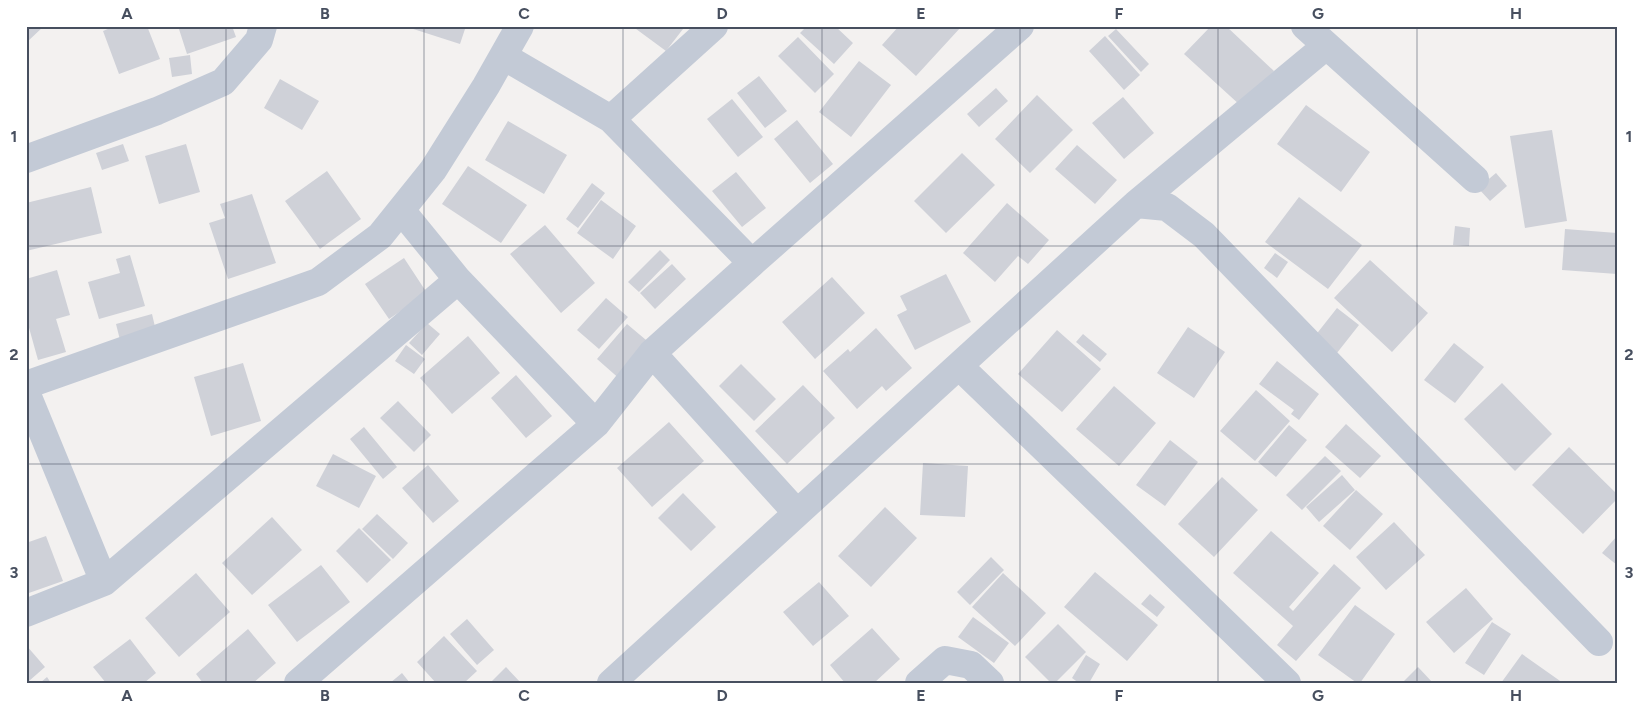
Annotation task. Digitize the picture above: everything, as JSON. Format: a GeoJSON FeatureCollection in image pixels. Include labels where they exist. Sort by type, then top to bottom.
{"type":"FeatureCollection","features":[{"type":"Feature","properties":{"kind":"street"},"geometry":{"type":"LineString","coordinates":[[26,159],[158,111],[223,82],[259,40],[263,26]]}},
{"type":"Feature","properties":{"kind":"street"},"geometry":{"type":"LineString","coordinates":[[26,386],[318,282],[380,236],[433,170],[486,86],[520,26]]}},
{"type":"Feature","properties":{"kind":"street"},"geometry":{"type":"LineString","coordinates":[[611,119],[714,26]]}},
{"type":"Feature","properties":{"kind":"street"},"geometry":{"type":"LineString","coordinates":[[298,683],[596,424],[652,353],[1020,26]]}},
{"type":"Feature","properties":{"kind":"street"},"geometry":{"type":"LineString","coordinates":[[1305,26],[1474,179]]}},
{"type":"Feature","properties":{"kind":"street"},"geometry":{"type":"LineString","coordinates":[[611,683],[1136,204],[1326,46]]}},
{"type":"Feature","properties":{"kind":"street"},"geometry":{"type":"LineString","coordinates":[[503,56],[611,119],[752,263]]}},
{"type":"Feature","properties":{"kind":"street"},"geometry":{"type":"LineString","coordinates":[[1136,204],[1167,208],[1204,235],[1600,642]]}},
{"type":"Feature","properties":{"kind":"street"},"geometry":{"type":"LineString","coordinates":[[401,210],[458,280],[596,424]]}},
{"type":"Feature","properties":{"kind":"street"},"geometry":{"type":"LineString","coordinates":[[26,613],[104,582],[458,280]]}},
{"type":"Feature","properties":{"kind":"street"},"geometry":{"type":"LineString","coordinates":[[652,353],[797,513]]}},
{"type":"Feature","properties":{"kind":"street"},"geometry":{"type":"LineString","coordinates":[[959,366],[1287,683]]}},
{"type":"Feature","properties":{"kind":"street"},"geometry":{"type":"LineString","coordinates":[[26,392],[104,582]]}},
{"type":"Feature","properties":{"kind":"street"},"geometry":{"type":"LineString","coordinates":[[919,683],[945,660],[971,664],[990,683]]}},
{"type":"Feature","properties":{"kind":"building"},"geometry":{"type":"Polygon","coordinates":[[[26,26],[44,26],[26,43],[26,26]]]}},
{"type":"Feature","properties":{"kind":"building"},"geometry":{"type":"Polygon","coordinates":[[[115,26],[147,26],[160,59],[119,74],[103,31],[115,26]]]}},
{"type":"Feature","properties":{"kind":"building"},"geometry":{"type":"Polygon","coordinates":[[[178,26],[232,26],[236,37],[187,54],[178,26]]]}},
{"type":"Feature","properties":{"kind":"building"},"geometry":{"type":"Polygon","coordinates":[[[404,26],[466,26],[460,44],[404,26]]]}},
{"type":"Feature","properties":{"kind":"building"},"geometry":{"type":"Polygon","coordinates":[[[632,26],[679,26],[683,29],[666,51],[632,26]]]}},
{"type":"Feature","properties":{"kind":"building"},"geometry":{"type":"Polygon","coordinates":[[[807,26],[835,26],[853,43],[834,64],[800,33],[807,26]]]}},
{"type":"Feature","properties":{"kind":"building"},"geometry":{"type":"Polygon","coordinates":[[[899,26],[961,27],[916,76],[882,45],[899,26]]]}},
{"type":"Feature","properties":{"kind":"building"},"geometry":{"type":"Polygon","coordinates":[[[1211,26],[1226,26],[1274,71],[1241,106],[1184,54],[1211,26]]]}},
{"type":"Feature","properties":{"kind":"building"},"geometry":{"type":"Polygon","coordinates":[[[1116,29],[1149,64],[1141,72],[1108,36],[1116,29]]]}},
{"type":"Feature","properties":{"kind":"building"},"geometry":{"type":"Polygon","coordinates":[[[1105,36],[1140,75],[1124,90],[1089,51],[1105,36]]]}},
{"type":"Feature","properties":{"kind":"building"},"geometry":{"type":"Polygon","coordinates":[[[798,37],[834,74],[815,93],[778,56],[798,37]]]}},
{"type":"Feature","properties":{"kind":"building"},"geometry":{"type":"Polygon","coordinates":[[[190,55],[192,74],[172,77],[169,58],[190,55]]]}},
{"type":"Feature","properties":{"kind":"building"},"geometry":{"type":"Polygon","coordinates":[[[859,61],[891,85],[851,137],[819,112],[859,61]]]}},
{"type":"Feature","properties":{"kind":"building"},"geometry":{"type":"Polygon","coordinates":[[[759,76],[787,111],[765,128],[737,93],[759,76]]]}},
{"type":"Feature","properties":{"kind":"building"},"geometry":{"type":"Polygon","coordinates":[[[280,79],[319,101],[302,130],[264,108],[280,79]]]}},
{"type":"Feature","properties":{"kind":"building"},"geometry":{"type":"Polygon","coordinates":[[[996,88],[1008,101],[979,127],[967,114],[996,88]]]}},
{"type":"Feature","properties":{"kind":"building"},"geometry":{"type":"Polygon","coordinates":[[[1037,95],[1073,130],[1030,173],[995,139],[1037,95]]]}},
{"type":"Feature","properties":{"kind":"building"},"geometry":{"type":"Polygon","coordinates":[[[1123,97],[1154,133],[1124,159],[1092,123],[1123,97]]]}},
{"type":"Feature","properties":{"kind":"building"},"geometry":{"type":"Polygon","coordinates":[[[732,99],[763,137],[738,157],[707,119],[732,99]]]}},
{"type":"Feature","properties":{"kind":"building"},"geometry":{"type":"Polygon","coordinates":[[[1306,105],[1370,152],[1341,192],[1277,144],[1306,105]]]}},
{"type":"Feature","properties":{"kind":"building"},"geometry":{"type":"Polygon","coordinates":[[[797,120],[833,164],[810,183],[774,139],[797,120]]]}},
{"type":"Feature","properties":{"kind":"building"},"geometry":{"type":"Polygon","coordinates":[[[508,121],[567,155],[544,194],[485,160],[508,121]]]}},
{"type":"Feature","properties":{"kind":"building"},"geometry":{"type":"Polygon","coordinates":[[[1552,130],[1567,221],[1525,228],[1510,136],[1552,130]]]}},
{"type":"Feature","properties":{"kind":"building"},"geometry":{"type":"Polygon","coordinates":[[[123,144],[129,161],[102,170],[96,153],[123,144]]]}},
{"type":"Feature","properties":{"kind":"building"},"geometry":{"type":"Polygon","coordinates":[[[186,144],[200,192],[159,204],[145,156],[186,144]]]}},
{"type":"Feature","properties":{"kind":"building"},"geometry":{"type":"Polygon","coordinates":[[[1077,145],[1117,180],[1095,204],[1055,169],[1077,145]]]}},
{"type":"Feature","properties":{"kind":"building"},"geometry":{"type":"Polygon","coordinates":[[[962,153],[995,185],[946,233],[914,201],[962,153]]]}},
{"type":"Feature","properties":{"kind":"building"},"geometry":{"type":"Polygon","coordinates":[[[468,166],[527,205],[501,243],[442,204],[468,166]]]}},
{"type":"Feature","properties":{"kind":"building"},"geometry":{"type":"Polygon","coordinates":[[[327,171],[361,219],[320,249],[285,201],[327,171]]]}},
{"type":"Feature","properties":{"kind":"building"},"geometry":{"type":"Polygon","coordinates":[[[736,172],[766,208],[742,227],[712,191],[736,172]]]}},
{"type":"Feature","properties":{"kind":"building"},"geometry":{"type":"Polygon","coordinates":[[[1496,173],[1507,186],[1490,201],[1478,188],[1496,173]]]}},
{"type":"Feature","properties":{"kind":"building"},"geometry":{"type":"Polygon","coordinates":[[[592,183],[605,193],[578,228],[566,219],[592,183]]]}},
{"type":"Feature","properties":{"kind":"building"},"geometry":{"type":"Polygon","coordinates":[[[91,187],[102,233],[26,251],[26,203],[91,187]]]}},
{"type":"Feature","properties":{"kind":"building"},"geometry":{"type":"Polygon","coordinates":[[[252,194],[276,263],[228,279],[209,223],[225,218],[220,204],[252,194]]]}},
{"type":"Feature","properties":{"kind":"building"},"geometry":{"type":"Polygon","coordinates":[[[1299,197],[1362,245],[1328,289],[1265,242],[1299,197]]]}},
{"type":"Feature","properties":{"kind":"building"},"geometry":{"type":"Polygon","coordinates":[[[601,200],[636,226],[613,259],[577,233],[601,200]]]}},
{"type":"Feature","properties":{"kind":"building"},"geometry":{"type":"Polygon","coordinates":[[[1007,203],[1049,240],[1028,264],[1018,256],[995,282],[963,253],[1007,203]]]}},
{"type":"Feature","properties":{"kind":"building"},"geometry":{"type":"Polygon","coordinates":[[[545,225],[595,283],[561,313],[510,254],[545,225]]]}},
{"type":"Feature","properties":{"kind":"building"},"geometry":{"type":"Polygon","coordinates":[[[1455,226],[1470,228],[1469,246],[1453,245],[1455,226]]]}},
{"type":"Feature","properties":{"kind":"building"},"geometry":{"type":"Polygon","coordinates":[[[1565,229],[1617,233],[1617,274],[1562,270],[1565,229]]]}},
{"type":"Feature","properties":{"kind":"building"},"geometry":{"type":"Polygon","coordinates":[[[660,250],[670,260],[639,292],[628,282],[660,250]]]}},
{"type":"Feature","properties":{"kind":"building"},"geometry":{"type":"Polygon","coordinates":[[[1275,253],[1288,262],[1277,278],[1264,268],[1275,253]]]}},
{"type":"Feature","properties":{"kind":"building"},"geometry":{"type":"Polygon","coordinates":[[[130,255],[145,306],[99,319],[88,282],[120,273],[116,259],[130,255]]]}},
{"type":"Feature","properties":{"kind":"building"},"geometry":{"type":"Polygon","coordinates":[[[404,258],[427,293],[389,319],[365,284],[404,258]]]}},
{"type":"Feature","properties":{"kind":"building"},"geometry":{"type":"Polygon","coordinates":[[[1370,260],[1428,313],[1392,352],[1334,298],[1370,260]]]}},
{"type":"Feature","properties":{"kind":"building"},"geometry":{"type":"Polygon","coordinates":[[[672,264],[686,279],[655,309],[640,293],[672,264]]]}},
{"type":"Feature","properties":{"kind":"building"},"geometry":{"type":"Polygon","coordinates":[[[57,270],[70,315],[56,319],[66,352],[38,360],[26,317],[26,279],[57,270]]]}},
{"type":"Feature","properties":{"kind":"building"},"geometry":{"type":"Polygon","coordinates":[[[946,274],[971,322],[915,350],[897,315],[907,310],[900,296],[946,274]]]}},
{"type":"Feature","properties":{"kind":"building"},"geometry":{"type":"Polygon","coordinates":[[[832,277],[865,313],[815,359],[782,322],[832,277]]]}},
{"type":"Feature","properties":{"kind":"building"},"geometry":{"type":"Polygon","coordinates":[[[606,298],[628,317],[599,349],[577,330],[606,298]]]}},
{"type":"Feature","properties":{"kind":"building"},"geometry":{"type":"Polygon","coordinates":[[[1337,308],[1359,325],[1333,358],[1311,341],[1337,308]]]}},
{"type":"Feature","properties":{"kind":"building"},"geometry":{"type":"Polygon","coordinates":[[[152,314],[156,331],[120,340],[116,324],[152,314]]]}},
{"type":"Feature","properties":{"kind":"building"},"geometry":{"type":"Polygon","coordinates":[[[427,323],[440,334],[422,355],[409,343],[427,323]]]}},
{"type":"Feature","properties":{"kind":"building"},"geometry":{"type":"Polygon","coordinates":[[[627,324],[652,345],[622,381],[597,359],[627,324]]]}},
{"type":"Feature","properties":{"kind":"building"},"geometry":{"type":"Polygon","coordinates":[[[1188,327],[1225,352],[1194,398],[1157,373],[1188,327]]]}},
{"type":"Feature","properties":{"kind":"building"},"geometry":{"type":"Polygon","coordinates":[[[876,328],[912,368],[886,391],[882,386],[857,409],[823,371],[848,349],[850,352],[876,328]]]}},
{"type":"Feature","properties":{"kind":"building"},"geometry":{"type":"Polygon","coordinates":[[[1057,330],[1101,369],[1062,412],[1018,374],[1057,330]]]}},
{"type":"Feature","properties":{"kind":"building"},"geometry":{"type":"Polygon","coordinates":[[[1083,334],[1107,354],[1100,362],[1076,342],[1083,334]]]}},
{"type":"Feature","properties":{"kind":"building"},"geometry":{"type":"Polygon","coordinates":[[[468,336],[500,373],[452,414],[420,378],[468,336]]]}},
{"type":"Feature","properties":{"kind":"building"},"geometry":{"type":"Polygon","coordinates":[[[1454,343],[1484,367],[1455,403],[1424,380],[1454,343]]]}},
{"type":"Feature","properties":{"kind":"building"},"geometry":{"type":"Polygon","coordinates":[[[406,345],[425,359],[414,374],[395,361],[406,345]]]}},
{"type":"Feature","properties":{"kind":"building"},"geometry":{"type":"Polygon","coordinates":[[[1277,361],[1319,394],[1299,420],[1291,414],[1294,410],[1259,384],[1277,361]]]}},
{"type":"Feature","properties":{"kind":"building"},"geometry":{"type":"Polygon","coordinates":[[[243,363],[261,421],[211,436],[194,377],[243,363]]]}},
{"type":"Feature","properties":{"kind":"building"},"geometry":{"type":"Polygon","coordinates":[[[741,364],[776,399],[754,421],[719,386],[741,364]]]}},
{"type":"Feature","properties":{"kind":"building"},"geometry":{"type":"Polygon","coordinates":[[[516,375],[552,416],[526,438],[491,398],[516,375]]]}},
{"type":"Feature","properties":{"kind":"building"},"geometry":{"type":"Polygon","coordinates":[[[1502,383],[1552,434],[1515,471],[1464,419],[1502,383]]]}},
{"type":"Feature","properties":{"kind":"building"},"geometry":{"type":"Polygon","coordinates":[[[803,385],[835,418],[787,464],[755,431],[803,385]]]}},
{"type":"Feature","properties":{"kind":"building"},"geometry":{"type":"Polygon","coordinates":[[[1114,386],[1156,423],[1119,466],[1076,429],[1114,386]]]}},
{"type":"Feature","properties":{"kind":"building"},"geometry":{"type":"Polygon","coordinates":[[[1256,390],[1290,421],[1255,461],[1220,431],[1256,390]]]}},
{"type":"Feature","properties":{"kind":"building"},"geometry":{"type":"Polygon","coordinates":[[[398,401],[431,435],[414,452],[380,418],[398,401]]]}},
{"type":"Feature","properties":{"kind":"building"},"geometry":{"type":"Polygon","coordinates":[[[669,422],[704,461],[652,507],[617,468],[669,422]]]}},
{"type":"Feature","properties":{"kind":"building"},"geometry":{"type":"Polygon","coordinates":[[[1346,424],[1381,456],[1360,478],[1325,447],[1346,424]]]}},
{"type":"Feature","properties":{"kind":"building"},"geometry":{"type":"Polygon","coordinates":[[[1289,425],[1307,440],[1276,477],[1258,462],[1289,425]]]}},
{"type":"Feature","properties":{"kind":"building"},"geometry":{"type":"Polygon","coordinates":[[[364,427],[397,467],[383,479],[350,439],[364,427]]]}},
{"type":"Feature","properties":{"kind":"building"},"geometry":{"type":"Polygon","coordinates":[[[1170,440],[1198,462],[1165,506],[1136,485],[1170,440]]]}},
{"type":"Feature","properties":{"kind":"building"},"geometry":{"type":"Polygon","coordinates":[[[1569,447],[1617,494],[1617,499],[1583,534],[1532,485],[1569,447]]]}},
{"type":"Feature","properties":{"kind":"building"},"geometry":{"type":"Polygon","coordinates":[[[333,454],[376,476],[359,508],[316,486],[333,454]]]}},
{"type":"Feature","properties":{"kind":"building"},"geometry":{"type":"Polygon","coordinates":[[[1325,456],[1341,471],[1302,510],[1286,495],[1325,456]]]}},
{"type":"Feature","properties":{"kind":"building"},"geometry":{"type":"Polygon","coordinates":[[[923,463],[968,466],[965,517],[920,515],[923,463]]]}},
{"type":"Feature","properties":{"kind":"building"},"geometry":{"type":"Polygon","coordinates":[[[428,465],[459,501],[433,523],[402,488],[428,465]]]}},
{"type":"Feature","properties":{"kind":"building"},"geometry":{"type":"Polygon","coordinates":[[[1342,475],[1355,490],[1319,522],[1306,507],[1342,475]]]}},
{"type":"Feature","properties":{"kind":"building"},"geometry":{"type":"Polygon","coordinates":[[[1222,477],[1258,510],[1214,557],[1178,524],[1222,477]]]}},
{"type":"Feature","properties":{"kind":"building"},"geometry":{"type":"Polygon","coordinates":[[[1356,490],[1383,514],[1350,550],[1323,526],[1356,490]]]}},
{"type":"Feature","properties":{"kind":"building"},"geometry":{"type":"Polygon","coordinates":[[[683,493],[716,527],[691,551],[658,518],[683,493]]]}},
{"type":"Feature","properties":{"kind":"building"},"geometry":{"type":"Polygon","coordinates":[[[885,507],[917,538],[871,587],[838,556],[885,507]]]}},
{"type":"Feature","properties":{"kind":"building"},"geometry":{"type":"Polygon","coordinates":[[[377,514],[408,543],[393,559],[362,529],[377,514]]]}},
{"type":"Feature","properties":{"kind":"building"},"geometry":{"type":"Polygon","coordinates":[[[272,517],[302,550],[252,595],[222,563],[272,517]]]}},
{"type":"Feature","properties":{"kind":"building"},"geometry":{"type":"Polygon","coordinates":[[[1394,522],[1425,555],[1386,590],[1356,557],[1394,522]]]}},
{"type":"Feature","properties":{"kind":"building"},"geometry":{"type":"Polygon","coordinates":[[[359,528],[391,560],[367,583],[336,551],[359,528]]]}},
{"type":"Feature","properties":{"kind":"building"},"geometry":{"type":"Polygon","coordinates":[[[1271,531],[1319,573],[1289,607],[1293,611],[1334,564],[1361,588],[1296,661],[1277,645],[1293,626],[1233,573],[1271,531]]]}},
{"type":"Feature","properties":{"kind":"building"},"geometry":{"type":"Polygon","coordinates":[[[46,536],[63,581],[26,594],[26,543],[46,536]]]}},
{"type":"Feature","properties":{"kind":"building"},"geometry":{"type":"Polygon","coordinates":[[[1617,536],[1617,565],[1602,553],[1617,536]]]}},
{"type":"Feature","properties":{"kind":"building"},"geometry":{"type":"Polygon","coordinates":[[[991,557],[1004,570],[970,605],[957,592],[991,557]]]}},
{"type":"Feature","properties":{"kind":"building"},"geometry":{"type":"Polygon","coordinates":[[[321,565],[350,602],[297,642],[268,605],[321,565]]]}},
{"type":"Feature","properties":{"kind":"building"},"geometry":{"type":"Polygon","coordinates":[[[1095,572],[1158,625],[1127,661],[1064,607],[1095,572]]]}},
{"type":"Feature","properties":{"kind":"building"},"geometry":{"type":"Polygon","coordinates":[[[196,573],[230,612],[179,657],[145,618],[196,573]]]}},
{"type":"Feature","properties":{"kind":"building"},"geometry":{"type":"Polygon","coordinates":[[[1003,573],[1046,613],[1015,646],[972,607],[1003,573]]]}},
{"type":"Feature","properties":{"kind":"building"},"geometry":{"type":"Polygon","coordinates":[[[819,582],[849,616],[813,646],[783,612],[819,582]]]}},
{"type":"Feature","properties":{"kind":"building"},"geometry":{"type":"Polygon","coordinates":[[[1466,588],[1493,619],[1454,653],[1426,622],[1466,588]]]}},
{"type":"Feature","properties":{"kind":"building"},"geometry":{"type":"Polygon","coordinates":[[[1150,594],[1165,607],[1157,617],[1141,604],[1150,594]]]}},
{"type":"Feature","properties":{"kind":"building"},"geometry":{"type":"Polygon","coordinates":[[[1355,605],[1395,634],[1360,683],[1357,683],[1318,655],[1355,605]]]}},
{"type":"Feature","properties":{"kind":"building"},"geometry":{"type":"Polygon","coordinates":[[[973,617],[1009,643],[994,663],[958,637],[973,617]]]}},
{"type":"Feature","properties":{"kind":"building"},"geometry":{"type":"Polygon","coordinates":[[[467,619],[494,650],[477,665],[450,634],[467,619]]]}},
{"type":"Feature","properties":{"kind":"building"},"geometry":{"type":"Polygon","coordinates":[[[1492,622],[1511,634],[1484,675],[1465,663],[1492,622]]]}},
{"type":"Feature","properties":{"kind":"building"},"geometry":{"type":"Polygon","coordinates":[[[1058,624],[1086,652],[1055,683],[1051,683],[1025,657],[1058,624]]]}},
{"type":"Feature","properties":{"kind":"building"},"geometry":{"type":"Polygon","coordinates":[[[872,628],[900,659],[874,683],[845,683],[830,665],[872,628]]]}},
{"type":"Feature","properties":{"kind":"building"},"geometry":{"type":"Polygon","coordinates":[[[248,629],[276,663],[253,683],[203,683],[196,674],[248,629]]]}},
{"type":"Feature","properties":{"kind":"building"},"geometry":{"type":"Polygon","coordinates":[[[444,636],[477,671],[464,683],[436,683],[417,662],[444,636]]]}},
{"type":"Feature","properties":{"kind":"building"},"geometry":{"type":"Polygon","coordinates":[[[130,639],[156,673],[144,683],[106,683],[93,667],[130,639]]]}},
{"type":"Feature","properties":{"kind":"building"},"geometry":{"type":"Polygon","coordinates":[[[26,645],[45,667],[29,681],[26,677],[26,645]]]}},
{"type":"Feature","properties":{"kind":"building"},"geometry":{"type":"Polygon","coordinates":[[[1522,654],[1563,683],[1501,683],[1522,654]]]}},
{"type":"Feature","properties":{"kind":"building"},"geometry":{"type":"Polygon","coordinates":[[[1086,655],[1100,664],[1089,683],[1079,683],[1072,678],[1086,655]]]}},
{"type":"Feature","properties":{"kind":"building"},"geometry":{"type":"Polygon","coordinates":[[[506,667],[521,683],[490,683],[506,667]]]}},
{"type":"Feature","properties":{"kind":"building"},"geometry":{"type":"Polygon","coordinates":[[[1418,667],[1433,683],[1402,683],[1418,667]]]}},
{"type":"Feature","properties":{"kind":"building"},"geometry":{"type":"Polygon","coordinates":[[[402,673],[410,683],[390,683],[402,673]]]}},
{"type":"Feature","properties":{"kind":"building"},"geometry":{"type":"Polygon","coordinates":[[[47,677],[51,683],[40,683],[47,677]]]}}]}
